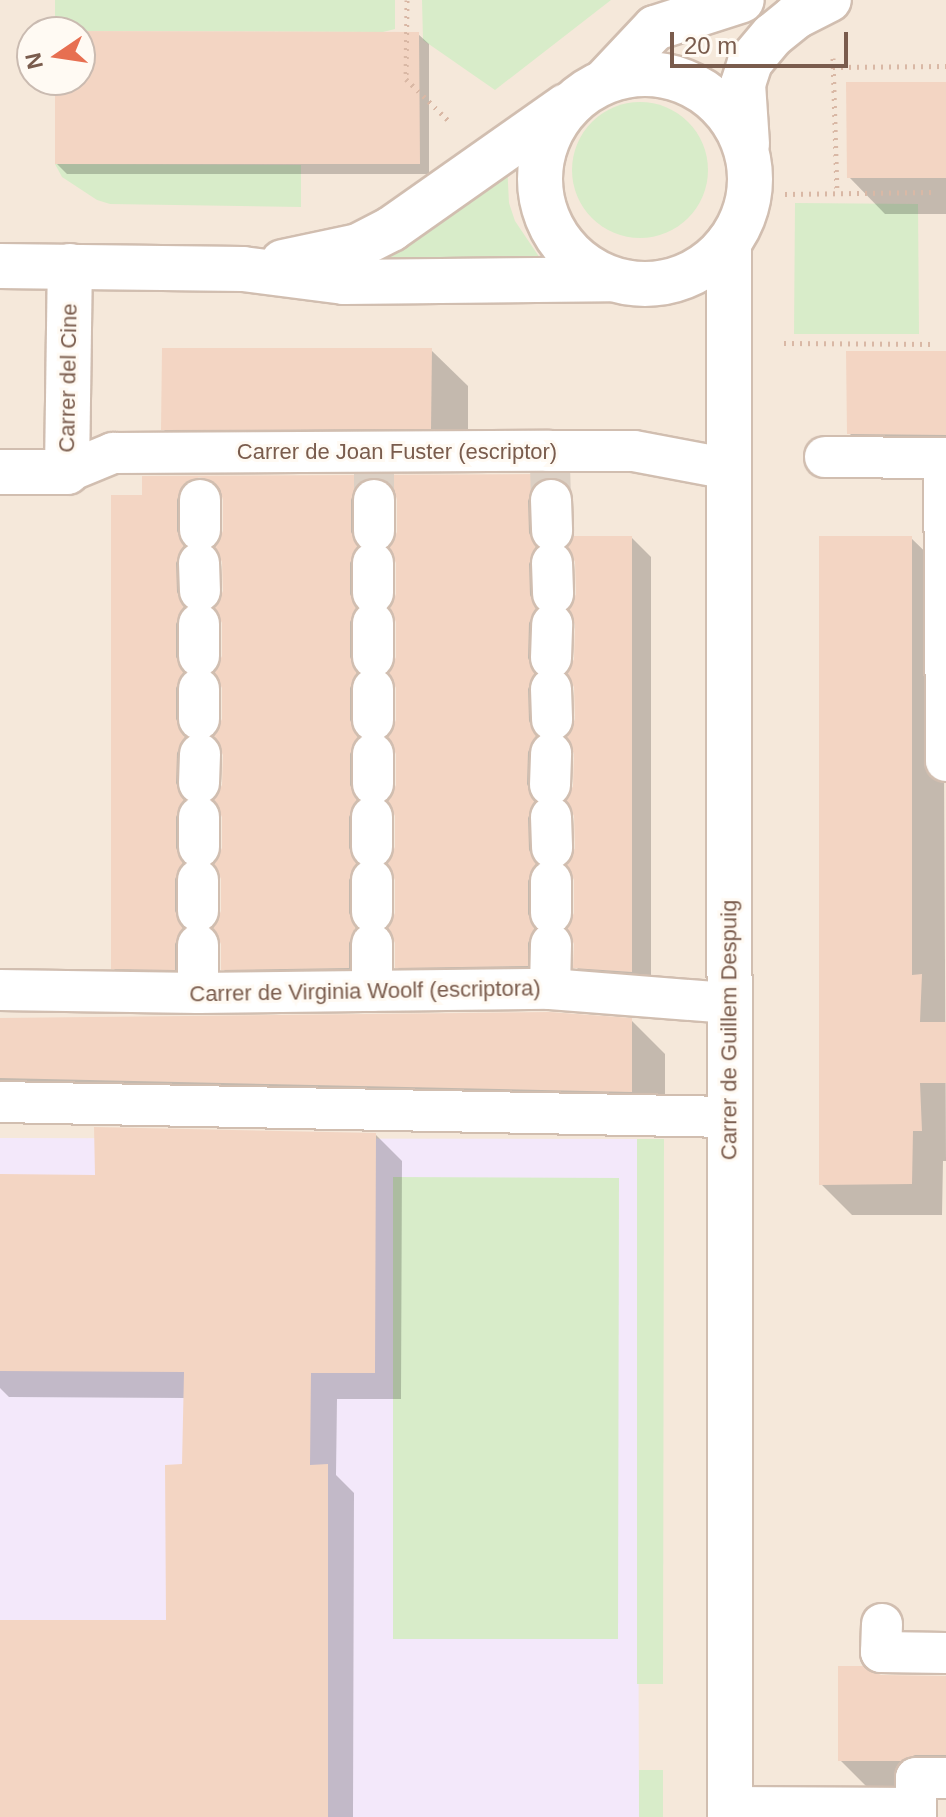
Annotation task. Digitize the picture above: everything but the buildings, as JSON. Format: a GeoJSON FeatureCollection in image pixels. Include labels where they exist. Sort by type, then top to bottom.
{"type":"FeatureCollection","features":[{"type":"Feature","properties":{"kind":"street"},"geometry":{"type":"LineString","coordinates":[[610,279],[578,262],[555,235],[541,201],[540,166],[550,132],[655,28],[742,0]]}},
{"type":"Feature","properties":{"kind":"street"},"geometry":{"type":"LineString","coordinates":[[0,266],[243,269],[344,282],[610,279],[643,285],[678,279],[708,263],[729,242],[743,217],[750,188],[743,84],[750,62],[773,35],[795,17],[829,0]]}},
{"type":"Feature","properties":{"kind":"street"},"geometry":{"type":"LineString","coordinates":[[243,269],[319,257],[369,240],[391,229],[588,92],[635,74],[666,75],[695,86],[719,105],[737,129],[748,158]]}},
{"type":"Feature","properties":{"kind":"street","name":"Carrer de Guillem Despuig"},"geometry":{"type":"LineString","coordinates":[[729,242],[730,1812]]}},
{"type":"Feature","properties":{"kind":"street","name":"Carrer del Cine"},"geometry":{"type":"LineString","coordinates":[[0,472],[67,472],[70,266]]}},
{"type":"Feature","properties":{"kind":"street","name":"Carrer de Joan Fuster (escriptor)"},"geometry":{"type":"LineString","coordinates":[[67,472],[113,453],[199,690],[551,691],[634,451],[729,469]]}},
{"type":"Feature","properties":{"kind":"street"},"geometry":{"type":"LineString","coordinates":[[825,457],[945,458],[946,761]]}},
{"type":"Feature","properties":{"kind":"street"},"geometry":{"type":"LineString","coordinates":[[198,993],[199,690]]}},
{"type":"Feature","properties":{"kind":"street"},"geometry":{"type":"LineString","coordinates":[[372,991],[373,690]]}},
{"type":"Feature","properties":{"kind":"street"},"geometry":{"type":"LineString","coordinates":[[550,989],[551,691]]}},
{"type":"Feature","properties":{"kind":"street","name":"Carrer de Virginia Woolf (escriptora)"},"geometry":{"type":"LineString","coordinates":[[0,990],[198,993],[550,989],[729,1003]]}},
{"type":"Feature","properties":{"kind":"street"},"geometry":{"type":"LineString","coordinates":[[0,1102],[729,1117]]}},
{"type":"Feature","properties":{"kind":"street"},"geometry":{"type":"LineString","coordinates":[[882,1624],[881,1652],[946,1653]]}},
{"type":"Feature","properties":{"kind":"street"},"geometry":{"type":"LineString","coordinates":[[730,1812],[916,1812],[916,1778],[946,1778]]}},
{"type":"Feature","properties":{"kind":"path"},"geometry":{"type":"LineString","coordinates":[[407,0],[406,79],[458,130]]}},
{"type":"Feature","properties":{"kind":"path"},"geometry":{"type":"LineString","coordinates":[[833,46],[837,193]]}},
{"type":"Feature","properties":{"kind":"path"},"geometry":{"type":"LineString","coordinates":[[833,67],[946,66]]}},
{"type":"Feature","properties":{"kind":"path"},"geometry":{"type":"LineString","coordinates":[[785,194],[934,192]]}},
{"type":"Feature","properties":{"kind":"path"},"geometry":{"type":"LineString","coordinates":[[784,343],[935,344]]}},
{"type":"Feature","properties":{"kind":"shaded area"},"geometry":{"type":"Polygon","coordinates":[[[0,0],[946,0],[946,1817],[0,1817],[0,0]]]}},
{"type":"Feature","properties":{"kind":"shaded area"},"geometry":{"type":"Polygon","coordinates":[[[0,1138],[637,1139],[639,1817],[0,1817],[0,1138]]]}},
{"type":"Feature","properties":{"kind":"green space"},"geometry":{"type":"Polygon","coordinates":[[[55,0],[395,0],[395,29],[383,32],[96,31],[96,16],[55,16],[55,0]]]}},
{"type":"Feature","properties":{"kind":"green space"},"geometry":{"type":"Polygon","coordinates":[[[422,0],[611,0],[495,90],[423,40],[422,0]]]}},
{"type":"Feature","properties":{"kind":"green space"},"geometry":{"type":"Polygon","coordinates":[[[640,102],[666,107],[688,122],[703,144],[708,170],[703,196],[688,218],[666,233],[640,238],[614,233],[592,218],[577,196],[572,170],[577,144],[592,122],[614,107],[640,102]]]}},
{"type":"Feature","properties":{"kind":"green space"},"geometry":{"type":"Polygon","coordinates":[[[507,163],[509,203],[515,221],[546,267],[365,262],[507,163]]]}},
{"type":"Feature","properties":{"kind":"green space"},"geometry":{"type":"Polygon","coordinates":[[[55,164],[301,165],[301,207],[110,204],[97,200],[62,177],[55,164]]]}},
{"type":"Feature","properties":{"kind":"green space"},"geometry":{"type":"Polygon","coordinates":[[[795,203],[918,204],[919,334],[794,334],[795,203]]]}},
{"type":"Feature","properties":{"kind":"green space"},"geometry":{"type":"Polygon","coordinates":[[[637,1139],[664,1139],[663,1684],[637,1684],[637,1139]]]}},
{"type":"Feature","properties":{"kind":"green space"},"geometry":{"type":"Polygon","coordinates":[[[393,1177],[619,1178],[618,1639],[393,1639],[393,1177]]]}},
{"type":"Feature","properties":{"kind":"green space"},"geometry":{"type":"Polygon","coordinates":[[[639,1770],[663,1770],[663,1817],[639,1817],[639,1770]]]}},
{"type":"Feature","properties":{"kind":"tunnel"},"geometry":{"type":"LineString","coordinates":[[374,467],[374,500]]}},
{"type":"Feature","properties":{"kind":"tunnel"},"geometry":{"type":"LineString","coordinates":[[550,467],[551,500]]}}]}
